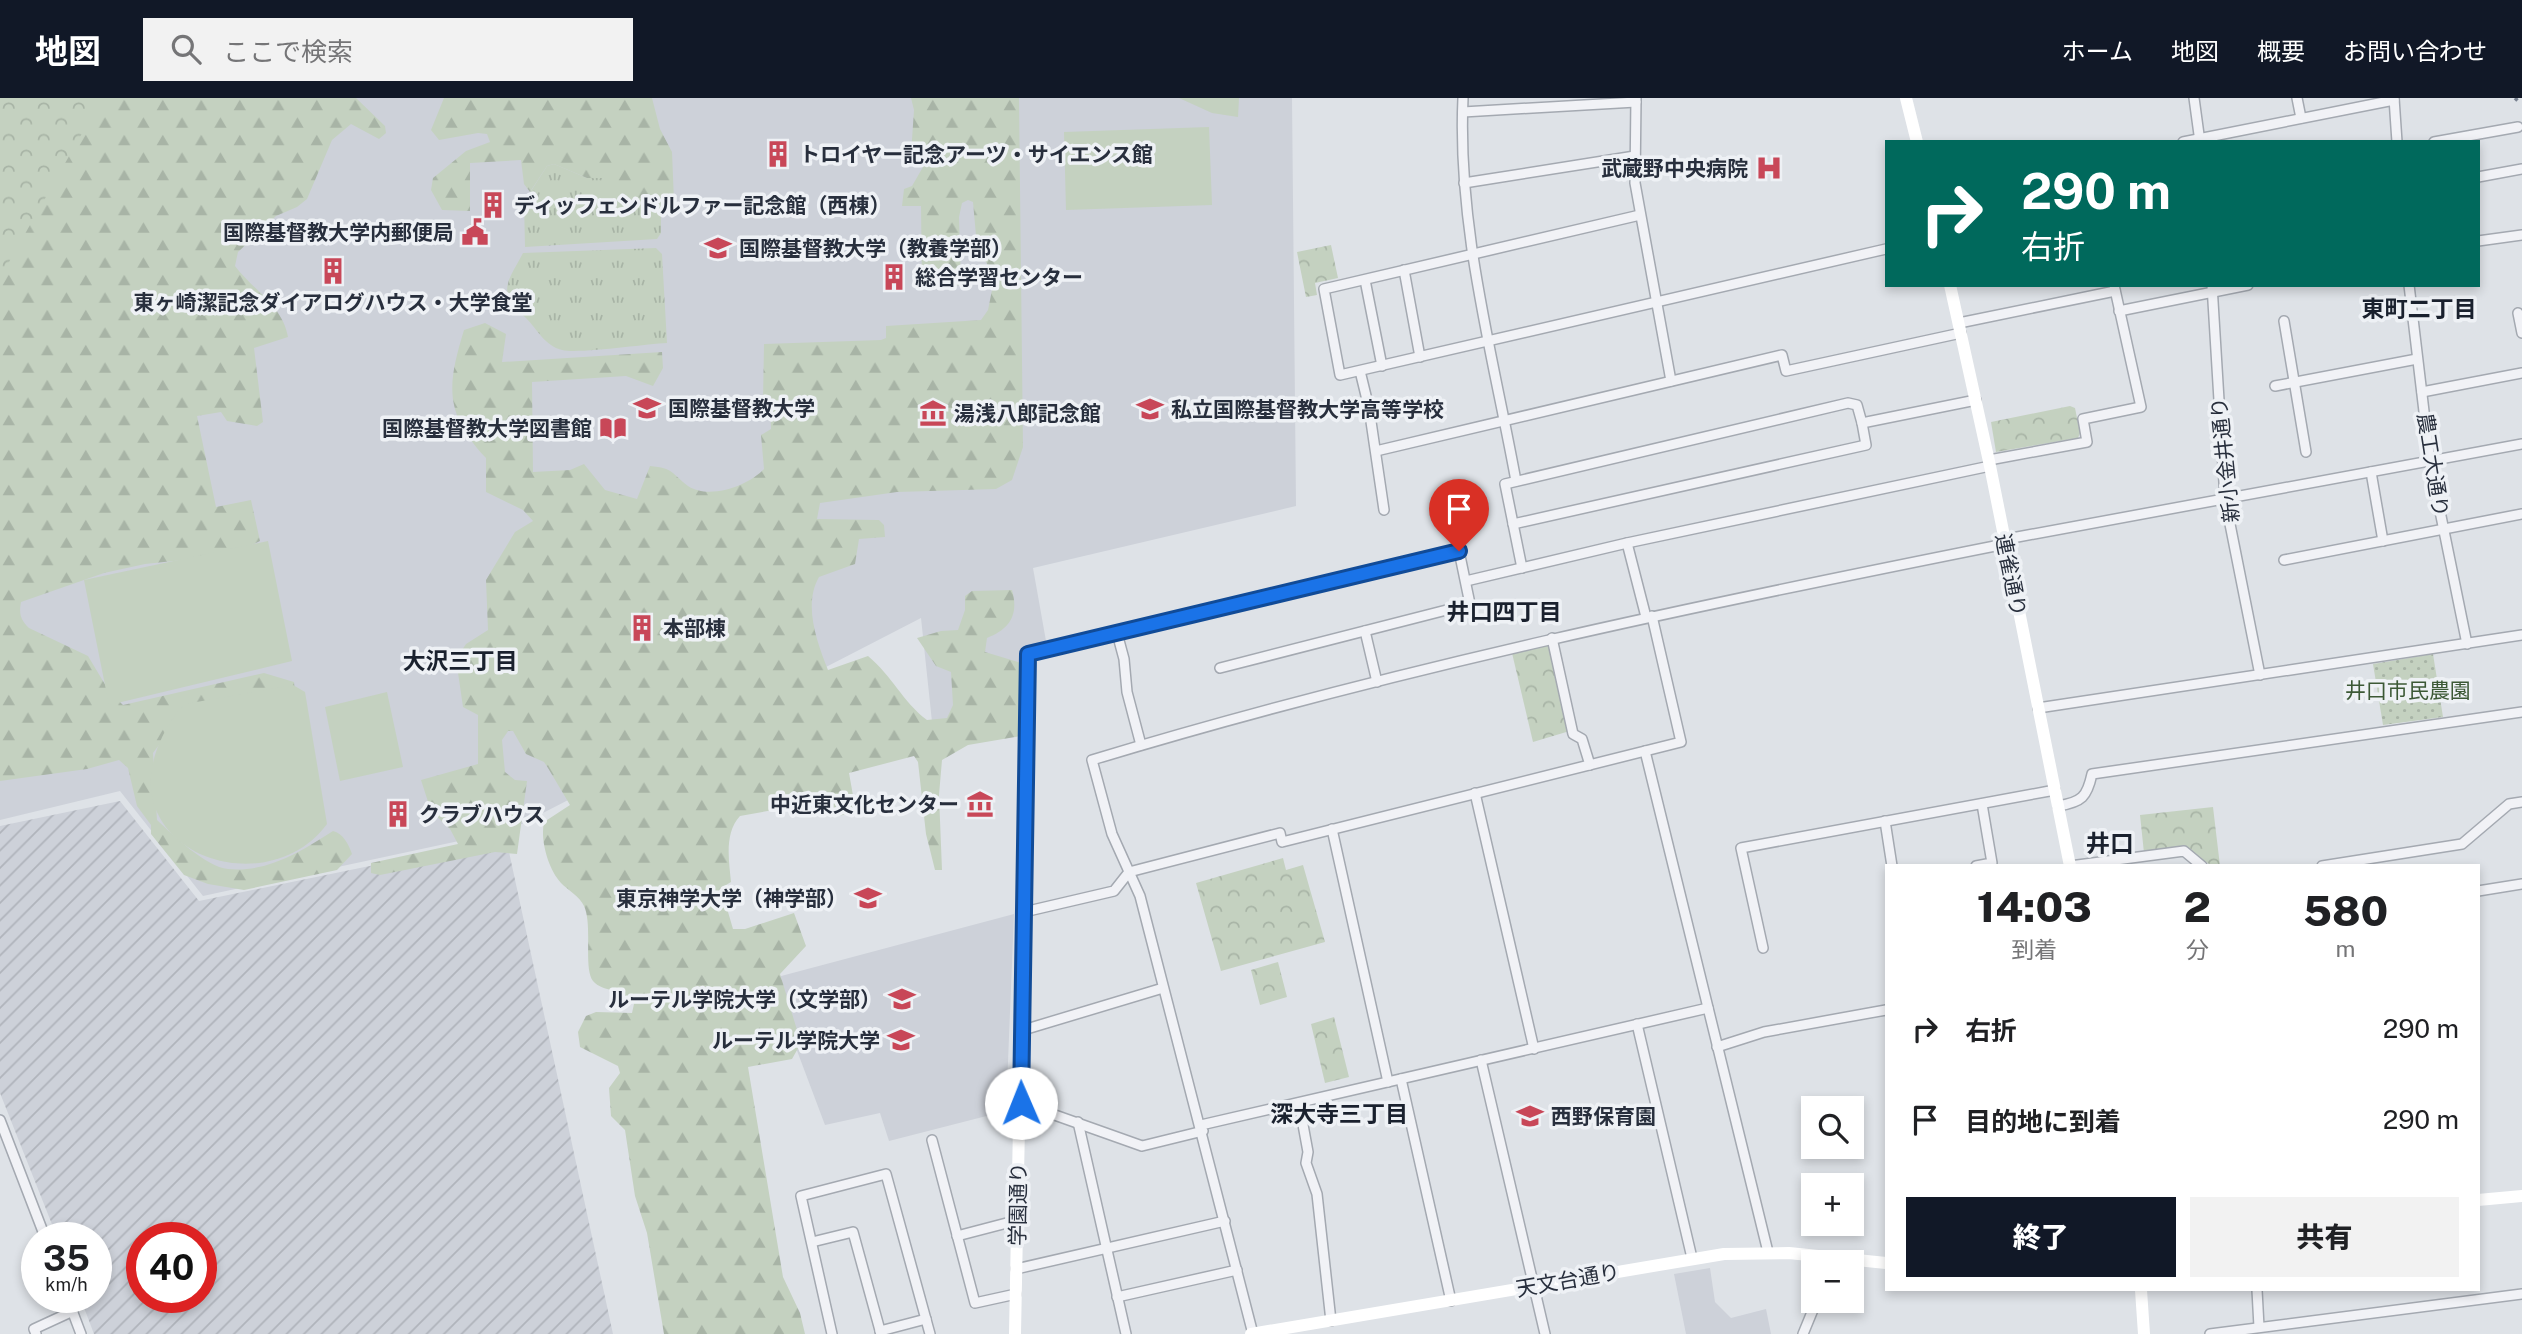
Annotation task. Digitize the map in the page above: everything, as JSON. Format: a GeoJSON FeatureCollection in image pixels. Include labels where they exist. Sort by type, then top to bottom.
{"type":"FeatureCollection","features":[{"type":"Feature","properties":{"kind":"main road"},"geometry":{"type":"LineString","coordinates":[[1906,98],[1916,140]]}},
{"type":"Feature","properties":{"kind":"main road","name":"連雀通り"},"geometry":{"type":"LineString","coordinates":[[1950,287],[1990,463],[2070,864]]}},
{"type":"Feature","properties":{"kind":"main road","name":"学園通り"},"geometry":{"type":"LineString","coordinates":[[1015,1334],[1028,654]]}},
{"type":"Feature","properties":{"kind":"main road"},"geometry":{"type":"LineString","coordinates":[[2480,1200],[2522,1196]]}},
{"type":"Feature","properties":{"kind":"main road","name":"天文台通り"},"geometry":{"type":"LineString","coordinates":[[1252,1334],[1692,1258],[1768,1252],[1801,1255]]}},
{"type":"Feature","properties":{"kind":"main road","name":"天文台通り"},"geometry":{"type":"LineString","coordinates":[[1864,1261],[1885,1263]]}},
{"type":"Feature","properties":{"kind":"main road"},"geometry":{"type":"LineString","coordinates":[[2141,1291],[2144,1334]]}},
{"type":"Feature","properties":{"kind":"street"},"geometry":{"type":"LineString","coordinates":[[1463,98],[1464,183],[1473,254],[1516,481]]}},
{"type":"Feature","properties":{"kind":"street"},"geometry":{"type":"LineString","coordinates":[[2194,98],[2199,140],[2394,99],[2397,140]]}},
{"type":"Feature","properties":{"kind":"street"},"geometry":{"type":"LineString","coordinates":[[2297,98],[2301,118]]}},
{"type":"Feature","properties":{"kind":"street"},"geometry":{"type":"LineString","coordinates":[[1462,112],[1636,100],[1634,156],[1640,215],[1671,381]]}},
{"type":"Feature","properties":{"kind":"street"},"geometry":{"type":"LineString","coordinates":[[2445,140],[2518,127]]}},
{"type":"Feature","properties":{"kind":"street"},"geometry":{"type":"LineString","coordinates":[[1464,183],[1634,156]]}},
{"type":"Feature","properties":{"kind":"street"},"geometry":{"type":"LineString","coordinates":[[2480,177],[2522,169]]}},
{"type":"Feature","properties":{"kind":"street"},"geometry":{"type":"LineString","coordinates":[[1640,215],[1325,289],[1340,375],[1885,249]]}},
{"type":"Feature","properties":{"kind":"street"},"geometry":{"type":"LineString","coordinates":[[2480,241],[2522,235]]}},
{"type":"Feature","properties":{"kind":"street"},"geometry":{"type":"LineString","coordinates":[[1404,270],[1420,357]]}},
{"type":"Feature","properties":{"kind":"street"},"geometry":{"type":"LineString","coordinates":[[1365,280],[1382,366]]}},
{"type":"Feature","properties":{"kind":"street"},"geometry":{"type":"LineString","coordinates":[[2119,311],[2230,287]]}},
{"type":"Feature","properties":{"kind":"street","name":"農工大通り"},"geometry":{"type":"LineString","coordinates":[[2409,287],[2430,461],[2468,644]]}},
{"type":"Feature","properties":{"kind":"street"},"geometry":{"type":"LineString","coordinates":[[1376,451],[1782,355],[1786,371],[2114,288],[2140,407],[2083,419],[2087,442],[1466,581]]}},
{"type":"Feature","properties":{"kind":"street","name":"新小金井通り"},"geometry":{"type":"LineString","coordinates":[[2212,289],[2225,499],[2260,675]]}},
{"type":"Feature","properties":{"kind":"street"},"geometry":{"type":"LineString","coordinates":[[2518,313],[2522,333]]}},
{"type":"Feature","properties":{"kind":"street"},"geometry":{"type":"LineString","coordinates":[[2284,321],[2306,452]]}},
{"type":"Feature","properties":{"kind":"street"},"geometry":{"type":"LineString","coordinates":[[2275,386],[2417,359]]}},
{"type":"Feature","properties":{"kind":"street"},"geometry":{"type":"LineString","coordinates":[[1360,371],[1376,451],[1384,510]]}},
{"type":"Feature","properties":{"kind":"street"},"geometry":{"type":"LineString","coordinates":[[2421,392],[2522,373]]}},
{"type":"Feature","properties":{"kind":"street"},"geometry":{"type":"LineString","coordinates":[[1862,423],[1976,400]]}},
{"type":"Feature","properties":{"kind":"street"},"geometry":{"type":"LineString","coordinates":[[1513,524],[1866,445],[1857,405],[1848,403],[1505,484],[1513,524],[1522,568]]}},
{"type":"Feature","properties":{"kind":"street"},"geometry":{"type":"LineString","coordinates":[[1252,1334],[1202,1128],[1140,896],[1112,834],[1092,760],[1377,682],[1649,616],[2005,544],[2012,538],[2522,444]]}},
{"type":"Feature","properties":{"kind":"street"},"geometry":{"type":"LineString","coordinates":[[2371,472],[2383,541]]}},
{"type":"Feature","properties":{"kind":"street"},"geometry":{"type":"LineString","coordinates":[[2284,560],[2522,514]]}},
{"type":"Feature","properties":{"kind":"street"},"geometry":{"type":"LineString","coordinates":[[1024,912],[1114,891],[1129,872],[1280,833],[1282,842],[1681,742],[1628,543]]}},
{"type":"Feature","properties":{"kind":"street"},"geometry":{"type":"LineString","coordinates":[[1028,654],[1459,551],[1470,604],[1220,668]]}},
{"type":"Feature","properties":{"kind":"street"},"geometry":{"type":"LineString","coordinates":[[1365,631],[1377,682]]}},
{"type":"Feature","properties":{"kind":"street"},"geometry":{"type":"LineString","coordinates":[[1117,633],[1125,659],[1126,692],[1141,745]]}},
{"type":"Feature","properties":{"kind":"street"},"geometry":{"type":"LineString","coordinates":[[2038,708],[2522,635]]}},
{"type":"Feature","properties":{"kind":"street"},"geometry":{"type":"LineString","coordinates":[[1552,638],[1573,734],[1582,739],[1590,765]]}},
{"type":"Feature","properties":{"kind":"street"},"geometry":{"type":"LineString","coordinates":[[2058,806],[2078,803],[2087,795],[2092,774],[2522,712]]}},
{"type":"Feature","properties":{"kind":"street"},"geometry":{"type":"LineString","coordinates":[[1645,751],[1768,1252]]}},
{"type":"Feature","properties":{"kind":"street"},"geometry":{"type":"LineString","coordinates":[[1763,948],[1741,848],[2054,790]]}},
{"type":"Feature","properties":{"kind":"street"},"geometry":{"type":"LineString","coordinates":[[1475,793],[1534,1049]]}},
{"type":"Feature","properties":{"kind":"street"},"geometry":{"type":"LineString","coordinates":[[2335,864],[2462,844],[2509,804],[2522,802]]}},
{"type":"Feature","properties":{"kind":"street"},"geometry":{"type":"LineString","coordinates":[[1982,804],[1992,863],[1987,864]]}},
{"type":"Feature","properties":{"kind":"street"},"geometry":{"type":"LineString","coordinates":[[1885,821],[1892,864]]}},
{"type":"Feature","properties":{"kind":"street"},"geometry":{"type":"LineString","coordinates":[[1332,829],[1388,1082]]}},
{"type":"Feature","properties":{"kind":"street"},"geometry":{"type":"LineString","coordinates":[[2085,864],[2184,851],[2200,864]]}},
{"type":"Feature","properties":{"kind":"street"},"geometry":{"type":"LineString","coordinates":[[2480,891],[2522,884]]}},
{"type":"Feature","properties":{"kind":"street"},"geometry":{"type":"LineString","coordinates":[[1020,1031],[1163,988]]}},
{"type":"Feature","properties":{"kind":"street"},"geometry":{"type":"LineString","coordinates":[[1021,1103],[1142,1146],[1299,1102],[1708,1008]]}},
{"type":"Feature","properties":{"kind":"street"},"geometry":{"type":"LineString","coordinates":[[1717,1046],[1764,1032],[1885,1010]]}},
{"type":"Feature","properties":{"kind":"street"},"geometry":{"type":"LineString","coordinates":[[1637,1024],[1692,1258]]}},
{"type":"Feature","properties":{"kind":"street"},"geometry":{"type":"LineString","coordinates":[[1481,1060],[1545,1334]]}},
{"type":"Feature","properties":{"kind":"street"},"geometry":{"type":"LineString","coordinates":[[1401,1079],[1451,1301]]}},
{"type":"Feature","properties":{"kind":"street"},"geometry":{"type":"LineString","coordinates":[[1299,1102],[1308,1152],[1306,1163],[1317,1194],[1331,1321]]}},
{"type":"Feature","properties":{"kind":"street"},"geometry":{"type":"LineString","coordinates":[[0,1120],[39,1222]]}},
{"type":"Feature","properties":{"kind":"street"},"geometry":{"type":"LineString","coordinates":[[1078,1122],[1126,1334]]}},
{"type":"Feature","properties":{"kind":"street"},"geometry":{"type":"LineString","coordinates":[[932,1140],[975,1303],[1016,1294]]}},
{"type":"Feature","properties":{"kind":"street"},"geometry":{"type":"LineString","coordinates":[[832,1334],[801,1196],[886,1174],[930,1334]]}},
{"type":"Feature","properties":{"kind":"street"},"geometry":{"type":"LineString","coordinates":[[957,1236],[1018,1220]]}},
{"type":"Feature","properties":{"kind":"street"},"geometry":{"type":"LineString","coordinates":[[1016,1269],[1225,1221]]}},
{"type":"Feature","properties":{"kind":"street"},"geometry":{"type":"LineString","coordinates":[[812,1242],[853,1232],[880,1332],[926,1319]]}},
{"type":"Feature","properties":{"kind":"street"},"geometry":{"type":"LineString","coordinates":[[1118,1297],[1237,1270]]}},
{"type":"Feature","properties":{"kind":"street"},"geometry":{"type":"LineString","coordinates":[[2257,1291],[2259,1327]]}},
{"type":"Feature","properties":{"kind":"street"},"geometry":{"type":"LineString","coordinates":[[2210,1334],[2522,1294]]}},
{"type":"Feature","properties":{"kind":"street"},"geometry":{"type":"LineString","coordinates":[[36,1334],[34,1329],[69,1313]]}},
{"type":"Feature","properties":{"kind":"street"},"geometry":{"type":"LineString","coordinates":[[74,1313],[81,1334]]}},
{"type":"Feature","properties":{"kind":"street"},"geometry":{"type":"LineString","coordinates":[[1803,1334],[1812,1313]]}},
{"type":"Feature","properties":{"kind":"shaded area","name":"国際基督教大学"},"geometry":{"type":"Polygon","coordinates":[[[213,98],[1292,98],[1296,506],[1033,568],[1046,641],[1027,646],[1025,729],[935,750],[921,618],[510,830],[203,896],[120,791],[0,820],[0,310],[213,98]]]}},
{"type":"Feature","properties":{"kind":"shaded area"},"geometry":{"type":"Polygon","coordinates":[[[120,801],[199,901],[506,838],[613,1334],[94,1334],[86,1313],[112,1313],[112,1222],[51,1222],[0,1093],[0,826],[120,801]]]}},
{"type":"Feature","properties":{"kind":"shaded area","name":"ルーテル学院大学"},"geometry":{"type":"Polygon","coordinates":[[[1014,914],[1006,1111],[889,1141],[880,1113],[825,1125],[770,979],[1014,914]]]}},
{"type":"Feature","properties":{"kind":"shaded area"},"geometry":{"type":"Polygon","coordinates":[[[1710,1268],[1715,1302],[1731,1318],[1766,1309],[1771,1334],[1686,1334],[1674,1274],[1710,1268]]]}},
{"type":"Feature","properties":{"kind":"green space"},"geometry":{"type":"Polygon","coordinates":[[[0,98],[102,98],[0,278],[0,98]]]}},
{"type":"Feature","properties":{"kind":"green space"},"geometry":{"type":"Polygon","coordinates":[[[49,98],[356,98],[385,126],[386,133],[379,139],[351,124],[332,140],[307,199],[297,207],[276,216],[238,252],[235,266],[274,307],[288,337],[254,348],[263,422],[257,426],[227,421],[221,412],[197,416],[216,507],[251,500],[260,541],[231,555],[145,564],[104,573],[21,602],[20,610],[22,619],[29,628],[88,656],[109,691],[123,705],[264,673],[294,682],[295,694],[180,717],[153,753],[157,820],[200,857],[228,869],[256,868],[270,864],[296,853],[333,831],[337,832],[343,837],[352,854],[337,870],[244,890],[208,884],[184,875],[151,834],[151,825],[137,806],[128,768],[119,760],[87,769],[0,781],[0,193],[49,98]]]}},
{"type":"Feature","properties":{"kind":"green space"},"geometry":{"type":"Polygon","coordinates":[[[444,98],[652,98],[660,129],[672,152],[674,201],[655,206],[613,198],[603,178],[587,178],[554,164],[547,166],[530,192],[524,184],[521,160],[470,163],[470,211],[442,210],[431,190],[433,178],[466,151],[490,142],[487,134],[478,133],[439,140],[431,130],[444,98]]]}},
{"type":"Feature","properties":{"kind":"green space"},"geometry":{"type":"Polygon","coordinates":[[[911,98],[1019,98],[1023,447],[1012,480],[996,489],[897,492],[820,503],[817,519],[879,520],[884,525],[885,537],[859,539],[855,564],[819,577],[812,599],[813,624],[828,670],[868,656],[927,720],[947,718],[953,705],[951,672],[936,666],[917,638],[941,631],[958,630],[965,610],[965,596],[972,591],[1012,590],[1014,607],[1011,620],[1002,630],[987,638],[985,652],[1021,663],[1026,735],[968,745],[942,760],[939,795],[942,870],[935,870],[926,834],[918,762],[914,756],[849,773],[856,812],[834,817],[824,805],[817,802],[740,816],[735,823],[729,848],[731,882],[721,888],[733,929],[745,929],[794,913],[806,946],[780,974],[801,1043],[792,1059],[748,1067],[783,1277],[800,1313],[805,1334],[664,1334],[647,1233],[635,1196],[625,1130],[611,1116],[609,1088],[620,1073],[618,1066],[580,1047],[578,1032],[586,1016],[596,1012],[632,1013],[634,1004],[624,995],[597,985],[590,975],[587,914],[577,897],[556,877],[544,846],[544,822],[570,805],[548,768],[544,762],[526,754],[513,731],[508,731],[502,740],[505,772],[515,780],[527,781],[517,854],[495,852],[380,875],[371,873],[371,863],[458,844],[450,829],[431,811],[421,780],[478,764],[478,715],[463,707],[456,659],[466,644],[488,630],[486,580],[515,532],[533,521],[523,510],[486,492],[486,458],[462,427],[456,412],[452,383],[454,367],[464,330],[485,323],[506,334],[502,362],[662,352],[663,368],[653,386],[626,376],[532,382],[533,472],[570,470],[584,464],[605,490],[637,499],[650,466],[668,470],[688,486],[706,492],[728,489],[748,481],[764,469],[761,435],[771,429],[770,400],[763,400],[764,344],[881,340],[886,338],[886,326],[981,320],[988,310],[993,274],[977,247],[973,202],[968,200],[962,203],[959,217],[961,285],[922,289],[921,206],[902,206],[904,189],[912,186],[923,167],[911,154],[914,110],[911,98]]]}},
{"type":"Feature","properties":{"kind":"green space"},"geometry":{"type":"Polygon","coordinates":[[[1179,98],[1239,98],[1238,117],[1212,113],[1179,98]]]}},
{"type":"Feature","properties":{"kind":"green space"},"geometry":{"type":"Polygon","coordinates":[[[1209,127],[1212,205],[1066,210],[1064,132],[1209,127]]]}},
{"type":"Feature","properties":{"kind":"green space"},"geometry":{"type":"Polygon","coordinates":[[[554,164],[587,178],[603,178],[609,185],[655,206],[661,204],[661,233],[657,239],[525,247],[524,202],[547,166],[554,164]]]}},
{"type":"Feature","properties":{"kind":"green space"},"geometry":{"type":"Polygon","coordinates":[[[1331,245],[1338,278],[1315,283],[1317,295],[1306,297],[1297,252],[1331,245]]]}},
{"type":"Feature","properties":{"kind":"green space"},"geometry":{"type":"Polygon","coordinates":[[[656,248],[662,254],[667,343],[597,350],[562,350],[542,337],[517,309],[508,294],[509,281],[523,253],[656,248]]]}},
{"type":"Feature","properties":{"kind":"green space"},"geometry":{"type":"Polygon","coordinates":[[[2070,406],[2075,408],[2080,433],[2078,438],[1996,452],[1991,422],[2070,406]]]}},
{"type":"Feature","properties":{"kind":"green space"},"geometry":{"type":"Polygon","coordinates":[[[268,541],[292,661],[109,705],[84,580],[268,541]]]}},
{"type":"Feature","properties":{"kind":"green space"},"geometry":{"type":"Polygon","coordinates":[[[1550,644],[1573,730],[1533,742],[1512,653],[1550,644]]]}},
{"type":"Feature","properties":{"kind":"green space","name":"井口市民農園"},"geometry":{"type":"Polygon","coordinates":[[[2433,654],[2443,717],[2383,725],[2373,664],[2433,654]]]}},
{"type":"Feature","properties":{"kind":"green space"},"geometry":{"type":"Polygon","coordinates":[[[293,685],[305,692],[327,824],[301,848],[270,861],[237,863],[206,856],[179,840],[159,817],[151,786],[157,749],[172,719],[185,704],[293,685]]]}},
{"type":"Feature","properties":{"kind":"green space"},"geometry":{"type":"Polygon","coordinates":[[[387,692],[403,767],[340,781],[325,707],[387,692]]]}},
{"type":"Feature","properties":{"kind":"green space"},"geometry":{"type":"Polygon","coordinates":[[[2213,807],[2220,864],[2209,864],[2184,847],[2144,853],[2140,815],[2213,807]]]}},
{"type":"Feature","properties":{"kind":"green space"},"geometry":{"type":"Polygon","coordinates":[[[1283,858],[1286,870],[1303,865],[1325,942],[1221,971],[1196,883],[1283,858]]]}},
{"type":"Feature","properties":{"kind":"green space"},"geometry":{"type":"Polygon","coordinates":[[[1278,962],[1287,997],[1260,1005],[1251,970],[1278,962]]]}},
{"type":"Feature","properties":{"kind":"green space"},"geometry":{"type":"Polygon","coordinates":[[[1334,1017],[1349,1077],[1325,1083],[1311,1024],[1334,1017]]]}},
{"type":"Feature","properties":{"kind":"railway"},"geometry":{"type":"LineString","coordinates":[[2515,98],[2522,105]]}},
{"type":"Feature","properties":{"kind":"place","name":"トロイヤー記念アーツ・サイエンス館"},"geometry":{"type":"Point","coordinates":[778,154]}},
{"type":"Feature","properties":{"kind":"place","name":"武蔵野中央病院"},"geometry":{"type":"Point","coordinates":[1769,168]}},
{"type":"Feature","properties":{"kind":"place","name":"ディッフェンドルファー記念館（西棟）"},"geometry":{"type":"Point","coordinates":[493,205]}},
{"type":"Feature","properties":{"kind":"place","name":"国際基督教大学内郵便局"},"geometry":{"type":"Point","coordinates":[475,232]}},
{"type":"Feature","properties":{"kind":"place","name":"国際基督教大学（教養学部）"},"geometry":{"type":"Point","coordinates":[718,248]}},
{"type":"Feature","properties":{"kind":"place","name":"東ヶ崎潔記念ダイアログハウス・大学食堂"},"geometry":{"type":"Point","coordinates":[333,271]}},
{"type":"Feature","properties":{"kind":"place","name":"総合学習センター"},"geometry":{"type":"Point","coordinates":[894,277]}},
{"type":"Feature","properties":{"kind":"place","name":"国際基督教大学"},"geometry":{"type":"Point","coordinates":[647,408]}},
{"type":"Feature","properties":{"kind":"place","name":"私立国際基督教大学高等学校"},"geometry":{"type":"Point","coordinates":[1150,409]}},
{"type":"Feature","properties":{"kind":"place","name":"湯浅八郎記念館"},"geometry":{"type":"Point","coordinates":[933,413]}},
{"type":"Feature","properties":{"kind":"place","name":"国際基督教大学図書館"},"geometry":{"type":"Point","coordinates":[613,428]}},
{"type":"Feature","properties":{"kind":"place","name":"本部棟"},"geometry":{"type":"Point","coordinates":[642,628]}},
{"type":"Feature","properties":{"kind":"place","name":"中近東文化センター"},"geometry":{"type":"Point","coordinates":[980,804]}},
{"type":"Feature","properties":{"kind":"place","name":"クラブハウス"},"geometry":{"type":"Point","coordinates":[398,814]}},
{"type":"Feature","properties":{"kind":"place","name":"東京神学大学（神学部）"},"geometry":{"type":"Point","coordinates":[868,898]}},
{"type":"Feature","properties":{"kind":"place","name":"ルーテル学院大学（文学部）"},"geometry":{"type":"Point","coordinates":[902,999]}},
{"type":"Feature","properties":{"kind":"place","name":"ルーテル学院大学"},"geometry":{"type":"Point","coordinates":[901,1040]}},
{"type":"Feature","properties":{"kind":"place","name":"西野保育園"},"geometry":{"type":"Point","coordinates":[1530,1116]}},
{"type":"Feature","properties":{"kind":"district","name":"東町二丁目"},"geometry":{"type":"Point","coordinates":[2419,308]}},
{"type":"Feature","properties":{"kind":"district","name":"井口四丁目"},"geometry":{"type":"Point","coordinates":[1504,611]}},
{"type":"Feature","properties":{"kind":"district","name":"大沢三丁目"},"geometry":{"type":"Point","coordinates":[460,660]}},
{"type":"Feature","properties":{"kind":"district","name":"井口"},"geometry":{"type":"Point","coordinates":[2110,843]}},
{"type":"Feature","properties":{"kind":"district","name":"深大寺三丁目"},"geometry":{"type":"Point","coordinates":[1339,1113]}},
{"type":"Feature","properties":{"kind":"route"},"geometry":{"type":"LineString","coordinates":[[1021,1103],[1020,1031],[1028,654],[1459,551]]}}]}
